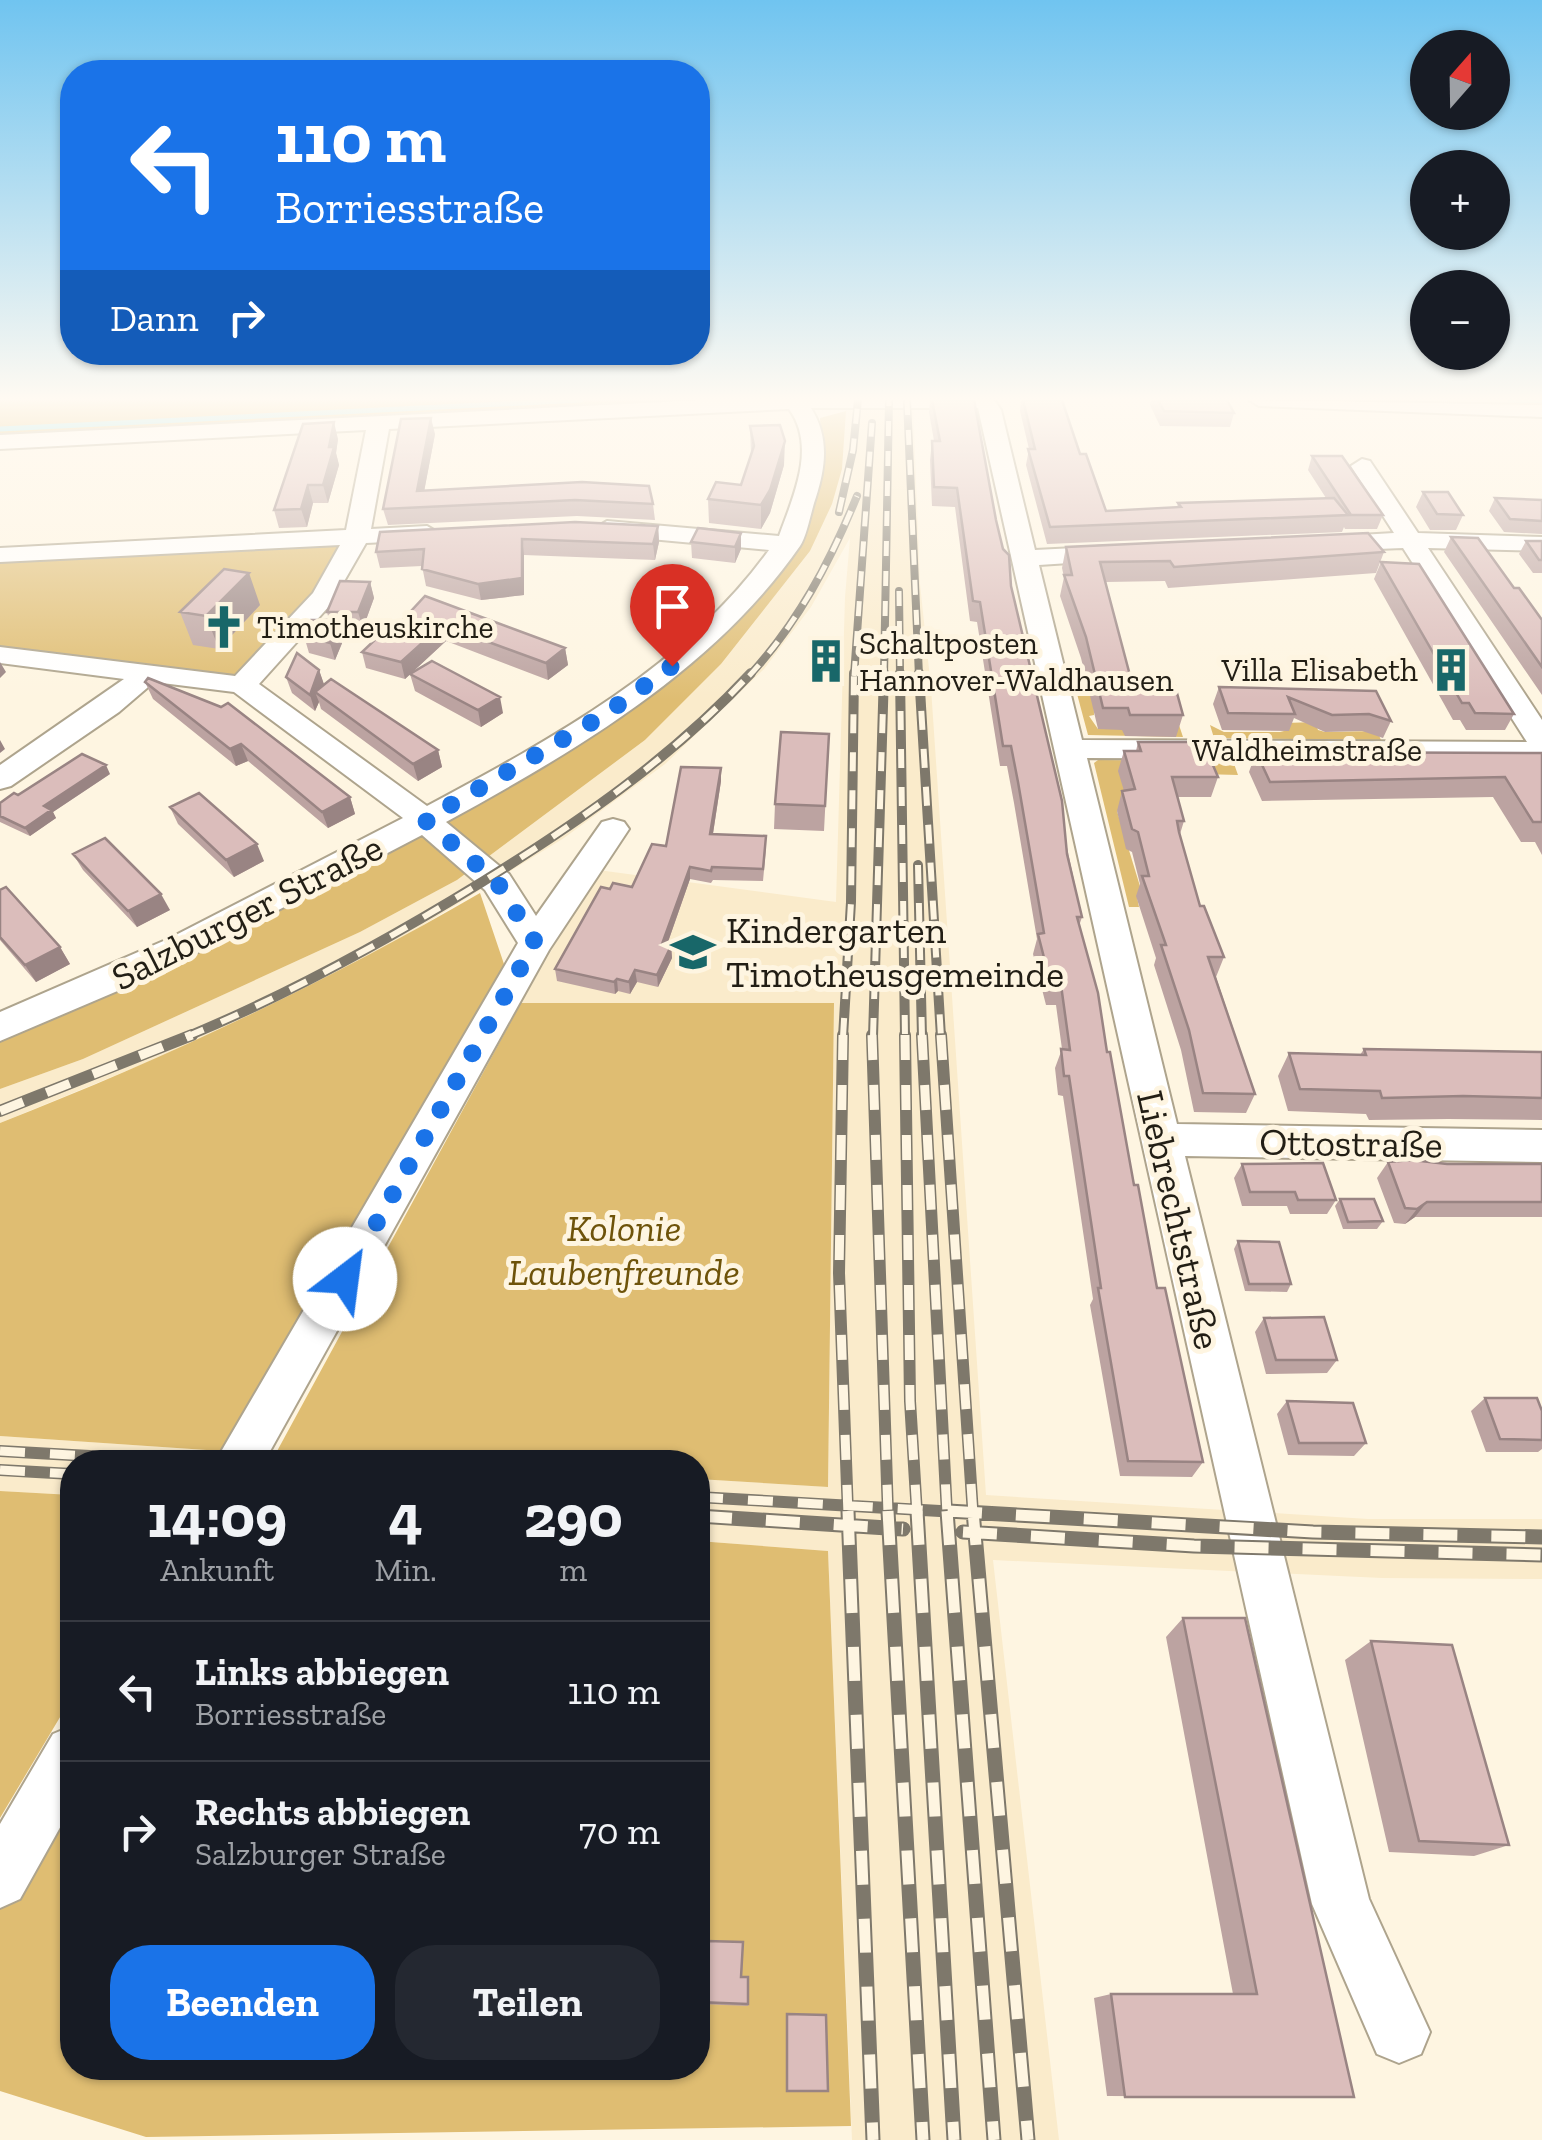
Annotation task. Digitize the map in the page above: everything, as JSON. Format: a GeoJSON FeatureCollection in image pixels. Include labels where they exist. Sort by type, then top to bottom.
{"type":"FeatureCollection","features":[{"type":"Feature","properties":{"kind":"street"},"geometry":{"type":"LineString","coordinates":[[242,685],[320,600],[356,537],[363,500]]}},
{"type":"Feature","properties":{"kind":"street","name":"Salzburger Straße"},"geometry":{"type":"LineString","coordinates":[[0,1027],[107,984],[425,820],[604,715],[651,682],[725,619],[789,544],[802,519],[805,500]]}},
{"type":"Feature","properties":{"kind":"street","name":"Liebrechtstraße"},"geometry":{"type":"LineString","coordinates":[[1011,500],[1340,1904],[1399,2032]]}},
{"type":"Feature","properties":{"kind":"street"},"geometry":{"type":"LineString","coordinates":[[1384,500],[1542,742]]}},
{"type":"Feature","properties":{"kind":"street"},"geometry":{"type":"LineString","coordinates":[[577,528],[710,534],[789,544]]}},
{"type":"Feature","properties":{"kind":"street"},"geometry":{"type":"LineString","coordinates":[[0,555],[444,532]]}},
{"type":"Feature","properties":{"kind":"street"},"geometry":{"type":"LineString","coordinates":[[1304,545],[1410,540],[1542,544]]}},
{"type":"Feature","properties":{"kind":"street"},"geometry":{"type":"LineString","coordinates":[[1025,558],[1132,553]]}},
{"type":"Feature","properties":{"kind":"street"},"geometry":{"type":"LineString","coordinates":[[0,655],[242,685],[425,820],[497,882],[535,942]]}},
{"type":"Feature","properties":{"kind":"street"},"geometry":{"type":"LineString","coordinates":[[0,780],[108,706],[148,673]]}},
{"type":"Feature","properties":{"kind":"street","name":"Waldheimstraße"},"geometry":{"type":"LineString","coordinates":[[1072,748],[1542,751]]}},
{"type":"Feature","properties":{"kind":"street"},"geometry":{"type":"LineString","coordinates":[[246,1450],[535,942],[613,829]]}},
{"type":"Feature","properties":{"kind":"street","name":"Ottostraße"},"geometry":{"type":"LineString","coordinates":[[1160,1140],[1542,1146]]}},
{"type":"Feature","properties":{"kind":"street"},"geometry":{"type":"LineString","coordinates":[[0,1879],[60,1774]]}},
{"type":"Feature","properties":{"kind":"shaded area"},"geometry":{"type":"Polygon","coordinates":[[[830,500],[917,500],[986,1495],[1368,1519],[1542,1519],[1542,1579],[1382,1578],[993,1560],[1059,2140],[852,2140],[828,1551],[710,1542],[710,1480],[828,1487],[834,1003],[521,1003],[598,870],[836,902],[850,538],[811,607],[764,669],[665,764],[564,838],[378,953],[290,998],[194,1043],[0,1123],[0,1089],[83,1059],[360,932],[457,880],[645,740],[721,664],[810,551],[830,500]]]}},
{"type":"Feature","properties":{"kind":"shaded area"},"geometry":{"type":"Polygon","coordinates":[[[0,1436],[206,1450],[60,1450],[60,1494],[0,1491],[0,1436]]]}},
{"type":"Feature","properties":{"kind":"green space"},"geometry":{"type":"Polygon","coordinates":[[[814,500],[833,500],[810,551],[721,664],[645,740],[457,880],[360,932],[83,1059],[0,1089],[0,1027],[450,806],[692,649],[814,500]]]}},
{"type":"Feature","properties":{"kind":"green space"},"geometry":{"type":"Polygon","coordinates":[[[356,537],[343,565],[242,685],[0,655],[0,555],[356,537]]]}},
{"type":"Feature","properties":{"kind":"green space"},"geometry":{"type":"Polygon","coordinates":[[[1069,664],[1093,664],[1094,715],[1089,716],[1098,729],[1178,722],[1183,737],[1088,735],[1069,664]]]}},
{"type":"Feature","properties":{"kind":"green space"},"geometry":{"type":"Polygon","coordinates":[[[1315,722],[1318,730],[1325,732],[1377,731],[1381,740],[1214,738],[1210,725],[1224,732],[1280,732],[1288,730],[1286,723],[1315,722]]]}},
{"type":"Feature","properties":{"kind":"green space"},"geometry":{"type":"Polygon","coordinates":[[[1233,761],[1238,775],[1202,774],[1127,803],[1117,811],[1143,896],[1137,897],[1139,907],[1129,907],[1094,763],[1233,761]]]}},
{"type":"Feature","properties":{"kind":"green space"},"geometry":{"type":"Polygon","coordinates":[[[480,893],[505,967],[222,1450],[0,1436],[0,1123],[244,1017],[363,958],[480,893]]]}},
{"type":"Feature","properties":{"kind":"green space","name":"Kolonie Laubenfreunde"},"geometry":{"type":"Polygon","coordinates":[[[521,1003],[834,1003],[828,1487],[710,1480],[710,1450],[278,1450],[521,1003]]]}},
{"type":"Feature","properties":{"kind":"green space"},"geometry":{"type":"Polygon","coordinates":[[[0,1491],[60,1494],[60,1717],[0,1818],[0,1491]]]}},
{"type":"Feature","properties":{"kind":"green space"},"geometry":{"type":"Polygon","coordinates":[[[710,1542],[828,1551],[851,2126],[146,2137],[0,2091],[0,1904],[60,1807],[60,2080],[710,2080],[710,1542]]]}},
{"type":"Feature","properties":{"kind":"building"},"geometry":{"type":"Polygon","coordinates":[[[277,500],[304,500],[301,509],[274,510],[277,500]]]}},
{"type":"Feature","properties":{"kind":"building"},"geometry":{"type":"Polygon","coordinates":[[[385,500],[652,500],[653,504],[575,500],[383,509],[385,500]]]}},
{"type":"Feature","properties":{"kind":"building"},"geometry":{"type":"Polygon","coordinates":[[[716,500],[764,500],[761,505],[716,500]]]}},
{"type":"Feature","properties":{"kind":"building"},"geometry":{"type":"Polygon","coordinates":[[[959,500],[992,500],[1003,549],[1009,555],[1011,586],[1062,801],[1067,854],[1082,917],[1077,917],[1098,993],[1134,1185],[1138,1185],[1157,1288],[1165,1288],[1203,1462],[1128,1461],[1098,1288],[1069,1076],[1064,1076],[1061,1049],[1070,1050],[1061,985],[1051,985],[1038,934],[1044,933],[1011,746],[1003,746],[980,602],[973,601],[959,500]]]}},
{"type":"Feature","properties":{"kind":"building"},"geometry":{"type":"Polygon","coordinates":[[[1042,500],[1102,500],[1106,511],[1181,507],[1178,503],[1336,500],[1348,515],[1050,527],[1042,500]]]}},
{"type":"Feature","properties":{"kind":"building"},"geometry":{"type":"Polygon","coordinates":[[[1341,500],[1372,500],[1383,515],[1351,515],[1341,500]]]}},
{"type":"Feature","properties":{"kind":"building"},"geometry":{"type":"Polygon","coordinates":[[[1428,500],[1453,500],[1463,515],[1437,514],[1428,500]]]}},
{"type":"Feature","properties":{"kind":"building"},"geometry":{"type":"Polygon","coordinates":[[[1496,500],[1542,500],[1542,521],[1510,519],[1496,500]]]}},
{"type":"Feature","properties":{"kind":"building"},"geometry":{"type":"Polygon","coordinates":[[[575,522],[658,526],[653,544],[522,539],[522,578],[478,584],[422,569],[424,549],[376,552],[380,532],[575,522]]]}},
{"type":"Feature","properties":{"kind":"building"},"geometry":{"type":"Polygon","coordinates":[[[698,528],[741,533],[735,547],[691,542],[698,528]]]}},
{"type":"Feature","properties":{"kind":"building"},"geometry":{"type":"Polygon","coordinates":[[[1368,533],[1384,552],[1174,567],[1170,561],[1100,562],[1132,683],[1175,686],[1183,715],[1130,715],[1128,708],[1103,708],[1086,637],[1064,575],[1072,575],[1066,547],[1368,533]]]}},
{"type":"Feature","properties":{"kind":"building"},"geometry":{"type":"Polygon","coordinates":[[[1451,537],[1478,538],[1542,620],[1542,667],[1451,537]]]}},
{"type":"Feature","properties":{"kind":"building"},"geometry":{"type":"Polygon","coordinates":[[[1526,541],[1542,541],[1542,560],[1539,560],[1526,541]]]}},
{"type":"Feature","properties":{"kind":"building"},"geometry":{"type":"Polygon","coordinates":[[[1381,562],[1419,564],[1514,714],[1475,713],[1469,703],[1462,703],[1381,562]]]}},
{"type":"Feature","properties":{"kind":"building"},"geometry":{"type":"Polygon","coordinates":[[[224,569],[249,573],[206,616],[180,612],[224,569]]]}},
{"type":"Feature","properties":{"kind":"building"},"geometry":{"type":"Polygon","coordinates":[[[340,581],[370,582],[358,612],[327,612],[340,581]]]}},
{"type":"Feature","properties":{"kind":"building"},"geometry":{"type":"Polygon","coordinates":[[[425,596],[565,648],[546,663],[442,625],[401,662],[362,652],[379,636],[386,638],[425,596]]]}},
{"type":"Feature","properties":{"kind":"building"},"geometry":{"type":"Polygon","coordinates":[[[311,620],[340,620],[330,643],[304,636],[311,620]]]}},
{"type":"Feature","properties":{"kind":"building"},"geometry":{"type":"Polygon","coordinates":[[[297,653],[319,670],[310,695],[286,677],[297,653]]]}},
{"type":"Feature","properties":{"kind":"building"},"geometry":{"type":"Polygon","coordinates":[[[432,661],[500,697],[478,710],[410,674],[432,661]]]}},
{"type":"Feature","properties":{"kind":"building"},"geometry":{"type":"Polygon","coordinates":[[[148,678],[221,707],[228,703],[350,797],[322,812],[241,744],[230,749],[145,682],[148,678]]]}},
{"type":"Feature","properties":{"kind":"building"},"geometry":{"type":"Polygon","coordinates":[[[331,679],[438,750],[413,764],[315,692],[331,679]]]}},
{"type":"Feature","properties":{"kind":"building"},"geometry":{"type":"Polygon","coordinates":[[[1219,687],[1376,691],[1391,721],[1369,714],[1332,715],[1288,697],[1295,714],[1228,713],[1219,687]]]}},
{"type":"Feature","properties":{"kind":"building"},"geometry":{"type":"Polygon","coordinates":[[[781,732],[829,734],[825,806],[775,804],[781,732]]]}},
{"type":"Feature","properties":{"kind":"building"},"geometry":{"type":"Polygon","coordinates":[[[1138,742],[1190,742],[1193,751],[1207,751],[1218,777],[1172,777],[1184,821],[1177,821],[1179,832],[1200,906],[1204,906],[1224,957],[1208,957],[1255,1094],[1203,1093],[1189,1030],[1161,945],[1166,945],[1142,876],[1149,876],[1138,832],[1132,829],[1122,791],[1135,789],[1124,751],[1141,751],[1138,742]]]}},
{"type":"Feature","properties":{"kind":"building"},"geometry":{"type":"Polygon","coordinates":[[[1256,752],[1542,753],[1542,822],[1533,822],[1505,777],[1270,782],[1256,752]]]}},
{"type":"Feature","properties":{"kind":"building"},"geometry":{"type":"Polygon","coordinates":[[[82,754],[106,765],[44,806],[51,810],[25,828],[0,816],[0,803],[82,754]]]}},
{"type":"Feature","properties":{"kind":"building"},"geometry":{"type":"Polygon","coordinates":[[[681,767],[721,768],[710,834],[766,836],[763,869],[712,867],[711,871],[690,867],[662,944],[671,946],[657,975],[635,970],[629,982],[614,982],[555,969],[601,887],[610,889],[613,883],[632,887],[652,844],[666,846],[681,767]]]}},
{"type":"Feature","properties":{"kind":"building"},"geometry":{"type":"Polygon","coordinates":[[[199,793],[257,844],[226,860],[170,807],[199,793]]]}},
{"type":"Feature","properties":{"kind":"building"},"geometry":{"type":"Polygon","coordinates":[[[105,838],[161,894],[128,911],[73,854],[105,838]]]}},
{"type":"Feature","properties":{"kind":"building"},"geometry":{"type":"Polygon","coordinates":[[[6,887],[60,947],[25,965],[0,937],[0,890],[6,887]]]}},
{"type":"Feature","properties":{"kind":"building"},"geometry":{"type":"Polygon","coordinates":[[[1364,1049],[1542,1052],[1542,1098],[1382,1098],[1380,1091],[1300,1089],[1289,1053],[1366,1055],[1364,1049]]]}},
{"type":"Feature","properties":{"kind":"building"},"geometry":{"type":"Polygon","coordinates":[[[1388,1162],[1542,1164],[1542,1202],[1427,1202],[1417,1209],[1405,1208],[1388,1162]]]}},
{"type":"Feature","properties":{"kind":"building"},"geometry":{"type":"Polygon","coordinates":[[[1323,1163],[1336,1200],[1298,1200],[1295,1192],[1250,1192],[1242,1164],[1323,1163]]]}},
{"type":"Feature","properties":{"kind":"building"},"geometry":{"type":"Polygon","coordinates":[[[1340,1199],[1374,1199],[1383,1221],[1348,1222],[1340,1199]]]}},
{"type":"Feature","properties":{"kind":"building"},"geometry":{"type":"Polygon","coordinates":[[[1238,1241],[1279,1242],[1291,1284],[1249,1284],[1238,1241]]]}},
{"type":"Feature","properties":{"kind":"building"},"geometry":{"type":"Polygon","coordinates":[[[1324,1317],[1337,1360],[1276,1360],[1264,1318],[1324,1317]]]}},
{"type":"Feature","properties":{"kind":"building"},"geometry":{"type":"Polygon","coordinates":[[[1485,1398],[1537,1398],[1542,1411],[1542,1440],[1500,1439],[1485,1398]]]}},
{"type":"Feature","properties":{"kind":"building"},"geometry":{"type":"Polygon","coordinates":[[[1287,1401],[1353,1403],[1366,1443],[1299,1443],[1287,1401]]]}},
{"type":"Feature","properties":{"kind":"building"},"geometry":{"type":"Polygon","coordinates":[[[1183,1618],[1245,1618],[1354,2097],[1125,2097],[1111,1994],[1257,1994],[1183,1618]]]}},
{"type":"Feature","properties":{"kind":"building"},"geometry":{"type":"Polygon","coordinates":[[[1371,1641],[1452,1645],[1509,1845],[1419,1841],[1371,1641]]]}},
{"type":"Feature","properties":{"kind":"building"},"geometry":{"type":"Polygon","coordinates":[[[710,1941],[743,1942],[741,1977],[748,1977],[748,2004],[710,2002],[710,1941]]]}},
{"type":"Feature","properties":{"kind":"building"},"geometry":{"type":"Polygon","coordinates":[[[787,2014],[826,2015],[828,2091],[787,2091],[787,2014]]]}},
{"type":"Feature","properties":{"kind":"railway"},"geometry":{"type":"LineString","coordinates":[[839,512],[842,500]]}},
{"type":"Feature","properties":{"kind":"railway"},"geometry":{"type":"LineString","coordinates":[[749,676],[783,635],[811,591],[855,500]]}},
{"type":"Feature","properties":{"kind":"railway"},"geometry":{"type":"LineString","coordinates":[[854,676],[867,500]]}},
{"type":"Feature","properties":{"kind":"railway"},"geometry":{"type":"LineString","coordinates":[[884,676],[887,500]]}},
{"type":"Feature","properties":{"kind":"railway"},"geometry":{"type":"LineString","coordinates":[[911,500],[919,676]]}},
{"type":"Feature","properties":{"kind":"railway"},"geometry":{"type":"LineString","coordinates":[[899,591],[900,676]]}},
{"type":"Feature","properties":{"kind":"railway"},"geometry":{"type":"LineString","coordinates":[[186,1037],[337,966],[518,859],[657,761],[751,673]]}},
{"type":"Feature","properties":{"kind":"railway"},"geometry":{"type":"LineString","coordinates":[[843,1037],[851,902],[854,673]]}},
{"type":"Feature","properties":{"kind":"railway"},"geometry":{"type":"LineString","coordinates":[[873,1037],[884,673]]}},
{"type":"Feature","properties":{"kind":"railway"},"geometry":{"type":"LineString","coordinates":[[900,673],[905,1037]]}},
{"type":"Feature","properties":{"kind":"railway"},"geometry":{"type":"LineString","coordinates":[[919,673],[941,1037]]}},
{"type":"Feature","properties":{"kind":"railway"},"geometry":{"type":"LineString","coordinates":[[918,865],[922,1037]]}},
{"type":"Feature","properties":{"kind":"railway"},"geometry":{"type":"LineString","coordinates":[[0,1111],[192,1035]]}},
{"type":"Feature","properties":{"kind":"railway"},"geometry":{"type":"LineString","coordinates":[[843,1035],[839,1273],[848,1506]]}},
{"type":"Feature","properties":{"kind":"railway"},"geometry":{"type":"LineString","coordinates":[[872,1035],[888,1508]]}},
{"type":"Feature","properties":{"kind":"railway"},"geometry":{"type":"LineString","coordinates":[[905,1035],[910,1401],[917,1510]]}},
{"type":"Feature","properties":{"kind":"railway"},"geometry":{"type":"LineString","coordinates":[[922,1035],[947,1511]]}},
{"type":"Feature","properties":{"kind":"railway"},"geometry":{"type":"LineString","coordinates":[[941,1035],[973,1512]]}},
{"type":"Feature","properties":{"kind":"railway"},"geometry":{"type":"LineString","coordinates":[[0,1451],[60,1454]]}},
{"type":"Feature","properties":{"kind":"railway"},"geometry":{"type":"LineString","coordinates":[[0,1470],[60,1473]]}},
{"type":"Feature","properties":{"kind":"railway"},"geometry":{"type":"LineString","coordinates":[[710,1498],[848,1506]]}},
{"type":"Feature","properties":{"kind":"railway"},"geometry":{"type":"LineString","coordinates":[[848,1506],[888,1508]]}},
{"type":"Feature","properties":{"kind":"railway"},"geometry":{"type":"LineString","coordinates":[[848,1506],[848,1514]]}},
{"type":"Feature","properties":{"kind":"railway"},"geometry":{"type":"LineString","coordinates":[[888,1508],[917,1510]]}},
{"type":"Feature","properties":{"kind":"railway"},"geometry":{"type":"LineString","coordinates":[[888,1508],[888,1514]]}},
{"type":"Feature","properties":{"kind":"railway"},"geometry":{"type":"LineString","coordinates":[[917,1510],[947,1511]]}},
{"type":"Feature","properties":{"kind":"railway"},"geometry":{"type":"LineString","coordinates":[[917,1510],[917,1514]]}},
{"type":"Feature","properties":{"kind":"railway"},"geometry":{"type":"LineString","coordinates":[[848,1511],[849,1526]]}},
{"type":"Feature","properties":{"kind":"railway"},"geometry":{"type":"LineString","coordinates":[[888,1511],[889,1528]]}},
{"type":"Feature","properties":{"kind":"railway"},"geometry":{"type":"LineString","coordinates":[[917,1511],[954,2140]]}},
{"type":"Feature","properties":{"kind":"railway"},"geometry":{"type":"LineString","coordinates":[[947,1511],[973,1513]]}},
{"type":"Feature","properties":{"kind":"railway"},"geometry":{"type":"LineString","coordinates":[[947,1511],[994,2140]]}},
{"type":"Feature","properties":{"kind":"railway"},"geometry":{"type":"LineString","coordinates":[[948,1511],[973,1512]]}},
{"type":"Feature","properties":{"kind":"railway"},"geometry":{"type":"LineString","coordinates":[[973,1512],[1313,1532],[1542,1537]]}},
{"type":"Feature","properties":{"kind":"railway"},"geometry":{"type":"LineString","coordinates":[[973,1513],[992,1514]]}},
{"type":"Feature","properties":{"kind":"railway"},"geometry":{"type":"LineString","coordinates":[[973,1513],[975,1533]]}},
{"type":"Feature","properties":{"kind":"railway"},"geometry":{"type":"LineString","coordinates":[[710,1517],[849,1526]]}},
{"type":"Feature","properties":{"kind":"railway"},"geometry":{"type":"LineString","coordinates":[[849,1526],[889,1528]]}},
{"type":"Feature","properties":{"kind":"railway"},"geometry":{"type":"LineString","coordinates":[[849,1526],[873,2140]]}},
{"type":"Feature","properties":{"kind":"railway"},"geometry":{"type":"LineString","coordinates":[[889,1528],[903,1529]]}},
{"type":"Feature","properties":{"kind":"railway"},"geometry":{"type":"LineString","coordinates":[[889,1528],[923,2140]]}},
{"type":"Feature","properties":{"kind":"railway"},"geometry":{"type":"LineString","coordinates":[[963,1532],[975,1533]]}},
{"type":"Feature","properties":{"kind":"railway"},"geometry":{"type":"LineString","coordinates":[[975,1533],[1194,1546],[1542,1555]]}},
{"type":"Feature","properties":{"kind":"railway"},"geometry":{"type":"LineString","coordinates":[[975,1533],[1028,2140]]}},
{"type":"Feature","properties":{"kind":"place","name":"Timotheuskirche"},"geometry":{"type":"Point","coordinates":[224,627]}},
{"type":"Feature","properties":{"kind":"place","name":"Schaltposten Hannover-Waldhausen"},"geometry":{"type":"Point","coordinates":[826,661]}},
{"type":"Feature","properties":{"kind":"place","name":"Villa Elisabeth"},"geometry":{"type":"Point","coordinates":[1451,670]}},
{"type":"Feature","properties":{"kind":"place","name":"Kindergarten Timotheusgemeinde"},"geometry":{"type":"Point","coordinates":[693,952]}},
{"type":"Feature","properties":{"kind":"route"},"geometry":{"type":"LineString","coordinates":[[345,1279],[535,942],[497,882],[425,820],[604,715],[672,666]]}}]}
